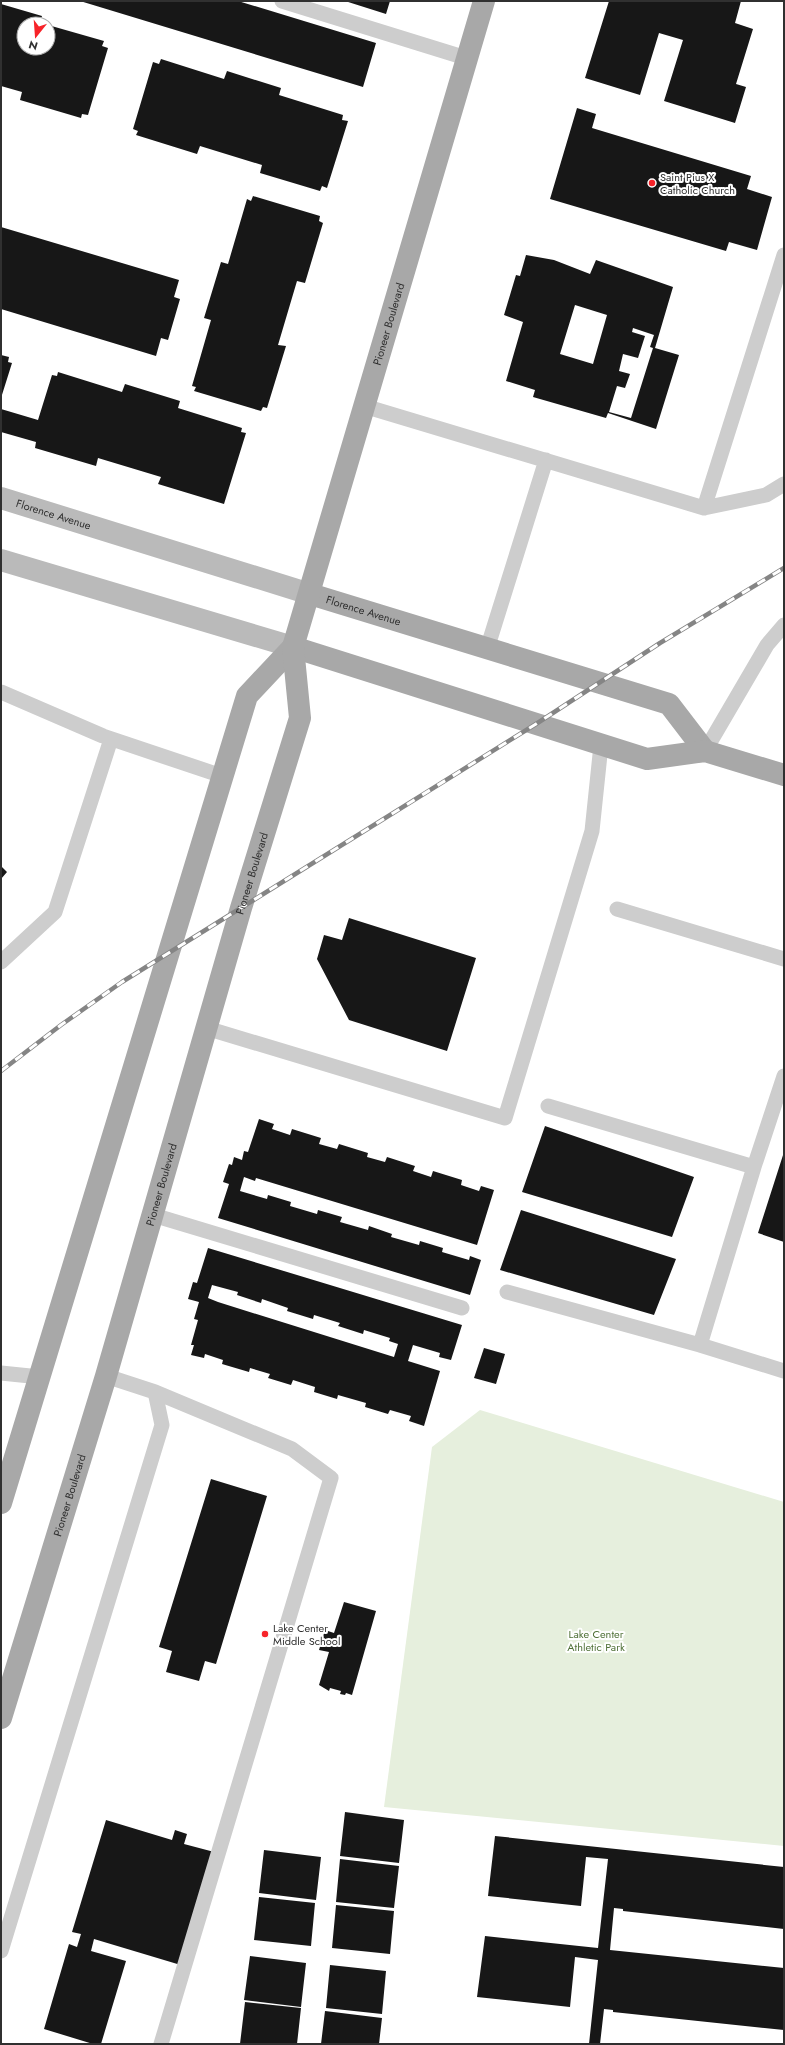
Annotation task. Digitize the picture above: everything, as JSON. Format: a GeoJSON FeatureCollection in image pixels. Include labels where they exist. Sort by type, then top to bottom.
{"type":"FeatureCollection","features":[{"type":"Feature","properties":{"kind":"main road","name":"Pioneer Boulevard"},"geometry":{"type":"LineString","coordinates":[[1,1718],[106,1376],[241,908],[300,718],[293,647],[310,594],[466,58],[484,1]]}},
{"type":"Feature","properties":{"kind":"main road","name":"Florence Avenue"},"geometry":{"type":"LineString","coordinates":[[1,498],[669,704],[705,751]]}},
{"type":"Feature","properties":{"kind":"main road"},"geometry":{"type":"LineString","coordinates":[[1,560],[293,647],[648,759],[705,751],[784,775]]}},
{"type":"Feature","properties":{"kind":"main road","name":"Pioneer Boulevard"},"geometry":{"type":"LineString","coordinates":[[1,1503],[247,696],[293,647]]}},
{"type":"Feature","properties":{"kind":"lane"},"geometry":{"type":"LineString","coordinates":[[282,1],[466,58]]}},
{"type":"Feature","properties":{"kind":"lane"},"geometry":{"type":"LineString","coordinates":[[704,508],[784,255]]}},
{"type":"Feature","properties":{"kind":"lane"},"geometry":{"type":"LineString","coordinates":[[364,406],[704,508],[766,495],[784,484]]}},
{"type":"Feature","properties":{"kind":"lane"},"geometry":{"type":"LineString","coordinates":[[487,649],[546,460]]}},
{"type":"Feature","properties":{"kind":"lane"},"geometry":{"type":"LineString","coordinates":[[705,751],[768,645],[784,625]]}},
{"type":"Feature","properties":{"kind":"lane"},"geometry":{"type":"LineString","coordinates":[[1,692],[111,739],[222,776]]}},
{"type":"Feature","properties":{"kind":"lane"},"geometry":{"type":"LineString","coordinates":[[1,962],[54,912],[111,739]]}},
{"type":"Feature","properties":{"kind":"lane"},"geometry":{"type":"LineString","coordinates":[[206,1028],[505,1118],[592,831],[601,745]]}},
{"type":"Feature","properties":{"kind":"lane"},"geometry":{"type":"LineString","coordinates":[[617,909],[784,959]]}},
{"type":"Feature","properties":{"kind":"lane"},"geometry":{"type":"LineString","coordinates":[[700,1345],[754,1167],[784,1076]]}},
{"type":"Feature","properties":{"kind":"lane"},"geometry":{"type":"LineString","coordinates":[[548,1106],[754,1167]]}},
{"type":"Feature","properties":{"kind":"lane"},"geometry":{"type":"LineString","coordinates":[[153,1215],[462,1308]]}},
{"type":"Feature","properties":{"kind":"lane"},"geometry":{"type":"LineString","coordinates":[[508,1292],[700,1345],[784,1371]]}},
{"type":"Feature","properties":{"kind":"lane"},"geometry":{"type":"LineString","coordinates":[[1,1373],[40,1377]]}},
{"type":"Feature","properties":{"kind":"lane"},"geometry":{"type":"LineString","coordinates":[[106,1376],[155,1392],[292,1449],[331,1478],[160,2044]]}},
{"type":"Feature","properties":{"kind":"lane"},"geometry":{"type":"LineString","coordinates":[[1,1951],[162,1425],[155,1392]]}},
{"type":"Feature","properties":{"kind":"green space","name":"Lake Center Athletic Park"},"geometry":{"type":"Polygon","coordinates":[[[480,1410],[784,1502],[784,1846],[384,1807],[432,1447],[480,1410]]]}},
{"type":"Feature","properties":{"kind":"building"},"geometry":{"type":"Polygon","coordinates":[[[80,1],[238,1],[376,43],[363,87],[80,1]]]}},
{"type":"Feature","properties":{"kind":"building"},"geometry":{"type":"Polygon","coordinates":[[[345,1],[390,1],[386,14],[345,1]]]}},
{"type":"Feature","properties":{"kind":"building"},"geometry":{"type":"Polygon","coordinates":[[[609,1],[741,1],[735,23],[753,29],[736,84],[746,87],[735,123],[664,101],[683,40],[659,33],[640,95],[585,78],[609,1]]]}},
{"type":"Feature","properties":{"kind":"building"},"geometry":{"type":"Polygon","coordinates":[[[1,4],[42,16],[16,16],[16,56],[56,56],[56,27],[104,41],[102,46],[108,48],[88,115],[82,114],[81,118],[20,100],[22,92],[1,86],[1,4]]]}},
{"type":"Feature","properties":{"kind":"building"},"geometry":{"type":"Polygon","coordinates":[[[161,59],[224,79],[227,71],[281,88],[279,95],[343,115],[342,120],[348,121],[327,188],[322,186],[320,191],[260,173],[262,165],[200,146],[197,154],[136,135],[138,131],[133,129],[153,62],[159,64],[161,59]]]}},
{"type":"Feature","properties":{"kind":"building","name":"Saint Pius X Catholic Church"},"geometry":{"type":"Polygon","coordinates":[[[577,108],[596,114],[592,128],[751,176],[747,189],[772,197],[757,250],[729,242],[726,251],[550,199],[577,108]]]}},
{"type":"Feature","properties":{"kind":"building"},"geometry":{"type":"Polygon","coordinates":[[[253,196],[320,216],[319,221],[323,223],[305,283],[297,281],[278,345],[286,346],[267,408],[263,407],[261,411],[194,391],[196,387],[192,386],[211,320],[204,318],[221,262],[228,264],[247,199],[251,201],[253,196]]]}},
{"type":"Feature","properties":{"kind":"building"},"geometry":{"type":"Polygon","coordinates":[[[1,227],[179,280],[174,297],[180,299],[168,340],[161,338],[156,356],[1,309],[1,227]]]}},
{"type":"Feature","properties":{"kind":"building"},"geometry":{"type":"Polygon","coordinates":[[[526,255],[554,260],[590,274],[596,260],[673,287],[655,348],[679,355],[656,429],[608,413],[606,418],[533,397],[535,390],[506,381],[523,322],[504,315],[516,275],[520,276],[526,255]],[[575,305],[560,354],[593,364],[607,315],[575,305]],[[633,328],[632,332],[645,336],[638,358],[623,354],[619,371],[630,374],[625,388],[617,386],[609,412],[631,418],[653,348],[650,347],[654,335],[633,328]]]}},
{"type":"Feature","properties":{"kind":"building"},"geometry":{"type":"Polygon","coordinates":[[[1,355],[9,357],[8,362],[12,363],[1,398],[1,355]]]}},
{"type":"Feature","properties":{"kind":"building"},"geometry":{"type":"Polygon","coordinates":[[[58,372],[122,392],[125,384],[180,401],[178,408],[242,428],[241,432],[246,433],[224,504],[158,484],[161,477],[98,458],[96,466],[35,448],[36,442],[1,432],[1,409],[38,420],[52,375],[57,376],[58,372]]]}},
{"type":"Feature","properties":{"kind":"building"},"geometry":{"type":"Polygon","coordinates":[[[1,866],[7,872],[1,879],[1,866]]]}},
{"type":"Feature","properties":{"kind":"building"},"geometry":{"type":"Polygon","coordinates":[[[349,918],[476,958],[447,1051],[349,1020],[317,959],[324,935],[342,940],[349,918]]]}},
{"type":"Feature","properties":{"kind":"building"},"geometry":{"type":"Polygon","coordinates":[[[259,1119],[274,1124],[272,1129],[290,1135],[292,1129],[321,1138],[319,1144],[337,1149],[339,1144],[368,1153],[367,1157],[385,1162],[387,1157],[415,1166],[413,1171],[431,1177],[433,1171],[462,1180],[461,1185],[479,1191],[481,1186],[494,1190],[477,1245],[256,1178],[255,1181],[244,1177],[240,1191],[267,1199],[268,1195],[291,1202],[290,1206],[317,1214],[318,1210],[342,1217],[340,1222],[368,1230],[369,1226],[392,1234],[391,1237],[419,1245],[420,1241],[443,1248],[442,1252],[469,1260],[470,1256],[481,1260],[470,1295],[218,1218],[229,1184],[223,1182],[229,1164],[232,1165],[234,1157],[242,1160],[244,1151],[248,1152],[259,1119]]]}},
{"type":"Feature","properties":{"kind":"building"},"geometry":{"type":"Polygon","coordinates":[[[545,1126],[694,1177],[672,1237],[522,1192],[545,1126]]]}},
{"type":"Feature","properties":{"kind":"building"},"geometry":{"type":"Polygon","coordinates":[[[784,1152],[784,1242],[758,1233],[784,1152]]]}},
{"type":"Feature","properties":{"kind":"building"},"geometry":{"type":"Polygon","coordinates":[[[521,1210],[676,1259],[654,1315],[500,1270],[521,1210]]]}},
{"type":"Feature","properties":{"kind":"building"},"geometry":{"type":"Polygon","coordinates":[[[208,1248],[462,1325],[451,1360],[439,1357],[440,1353],[413,1345],[408,1361],[440,1371],[424,1426],[409,1421],[411,1416],[390,1410],[388,1414],[365,1407],[366,1403],[338,1395],[337,1399],[314,1392],[315,1387],[293,1380],[291,1385],[268,1378],[270,1374],[250,1368],[249,1372],[222,1364],[223,1360],[205,1354],[204,1358],[191,1355],[194,1345],[191,1345],[198,1320],[194,1319],[199,1302],[188,1299],[193,1282],[197,1283],[208,1248]],[[212,1285],[208,1298],[394,1357],[398,1344],[389,1341],[390,1338],[364,1330],[363,1334],[338,1326],[340,1323],[314,1315],[313,1319],[287,1311],[288,1308],[262,1299],[261,1303],[237,1295],[238,1292],[212,1285]]]}},
{"type":"Feature","properties":{"kind":"building"},"geometry":{"type":"Polygon","coordinates":[[[484,1348],[505,1354],[496,1384],[474,1378],[484,1348]]]}},
{"type":"Feature","properties":{"kind":"building"},"geometry":{"type":"Polygon","coordinates":[[[211,1479],[267,1496],[216,1664],[205,1661],[199,1681],[166,1672],[172,1651],[159,1647],[211,1479]]]}},
{"type":"Feature","properties":{"kind":"building"},"geometry":{"type":"Polygon","coordinates":[[[344,1602],[376,1611],[352,1695],[346,1693],[345,1695],[340,1694],[341,1691],[330,1688],[329,1691],[319,1685],[329,1652],[319,1650],[325,1630],[334,1633],[344,1602]]]}},
{"type":"Feature","properties":{"kind":"building"},"geometry":{"type":"Polygon","coordinates":[[[345,1812],[404,1820],[399,1863],[340,1856],[345,1812]]]}},
{"type":"Feature","properties":{"kind":"building"},"geometry":{"type":"Polygon","coordinates":[[[106,1820],[172,1840],[175,1830],[187,1834],[184,1844],[218,1853],[184,1966],[94,1939],[91,1951],[126,1961],[101,2044],[93,2044],[44,2029],[69,1944],[77,1947],[81,1934],[72,1932],[106,1820]]]}},
{"type":"Feature","properties":{"kind":"building"},"geometry":{"type":"Polygon","coordinates":[[[495,1836],[784,1867],[784,1929],[623,1911],[623,1909],[614,1908],[610,1950],[784,1968],[784,2030],[613,2012],[613,2010],[604,2009],[600,2044],[589,2044],[598,1960],[575,1957],[570,2007],[477,1997],[485,1936],[598,1948],[608,1859],[586,1857],[581,1906],[488,1896],[495,1836]]]}},
{"type":"Feature","properties":{"kind":"building"},"geometry":{"type":"Polygon","coordinates":[[[264,1850],[321,1857],[316,1900],[259,1893],[264,1850]]]}},
{"type":"Feature","properties":{"kind":"building"},"geometry":{"type":"Polygon","coordinates":[[[340,1859],[399,1866],[394,1908],[336,1902],[340,1859]]]}},
{"type":"Feature","properties":{"kind":"building"},"geometry":{"type":"Polygon","coordinates":[[[259,1897],[315,1903],[311,1946],[254,1940],[259,1897]]]}},
{"type":"Feature","properties":{"kind":"building"},"geometry":{"type":"Polygon","coordinates":[[[336,1905],[394,1911],[390,1954],[332,1948],[336,1905]]]}},
{"type":"Feature","properties":{"kind":"building"},"geometry":{"type":"Polygon","coordinates":[[[250,1956],[306,1963],[301,2007],[244,2000],[250,1956]]]}},
{"type":"Feature","properties":{"kind":"building"},"geometry":{"type":"Polygon","coordinates":[[[330,1965],[386,1971],[382,2014],[326,2008],[330,1965]]]}},
{"type":"Feature","properties":{"kind":"building"},"geometry":{"type":"Polygon","coordinates":[[[245,2002],[301,2008],[297,2044],[240,2044],[245,2002]]]}},
{"type":"Feature","properties":{"kind":"building"},"geometry":{"type":"Polygon","coordinates":[[[325,2011],[382,2018],[379,2044],[321,2044],[325,2011]]]}},
{"type":"Feature","properties":{"kind":"railway"},"geometry":{"type":"LineString","coordinates":[[1,1071],[61,1025],[122,982],[536,724],[660,643],[784,568]]}},
{"type":"Feature","properties":{"kind":"place","name":"Saint Pius X Catholic Church"},"geometry":{"type":"Point","coordinates":[652,183]}},
{"type":"Feature","properties":{"kind":"place","name":"Lake Center Middle School"},"geometry":{"type":"Point","coordinates":[265,1634]}}]}
